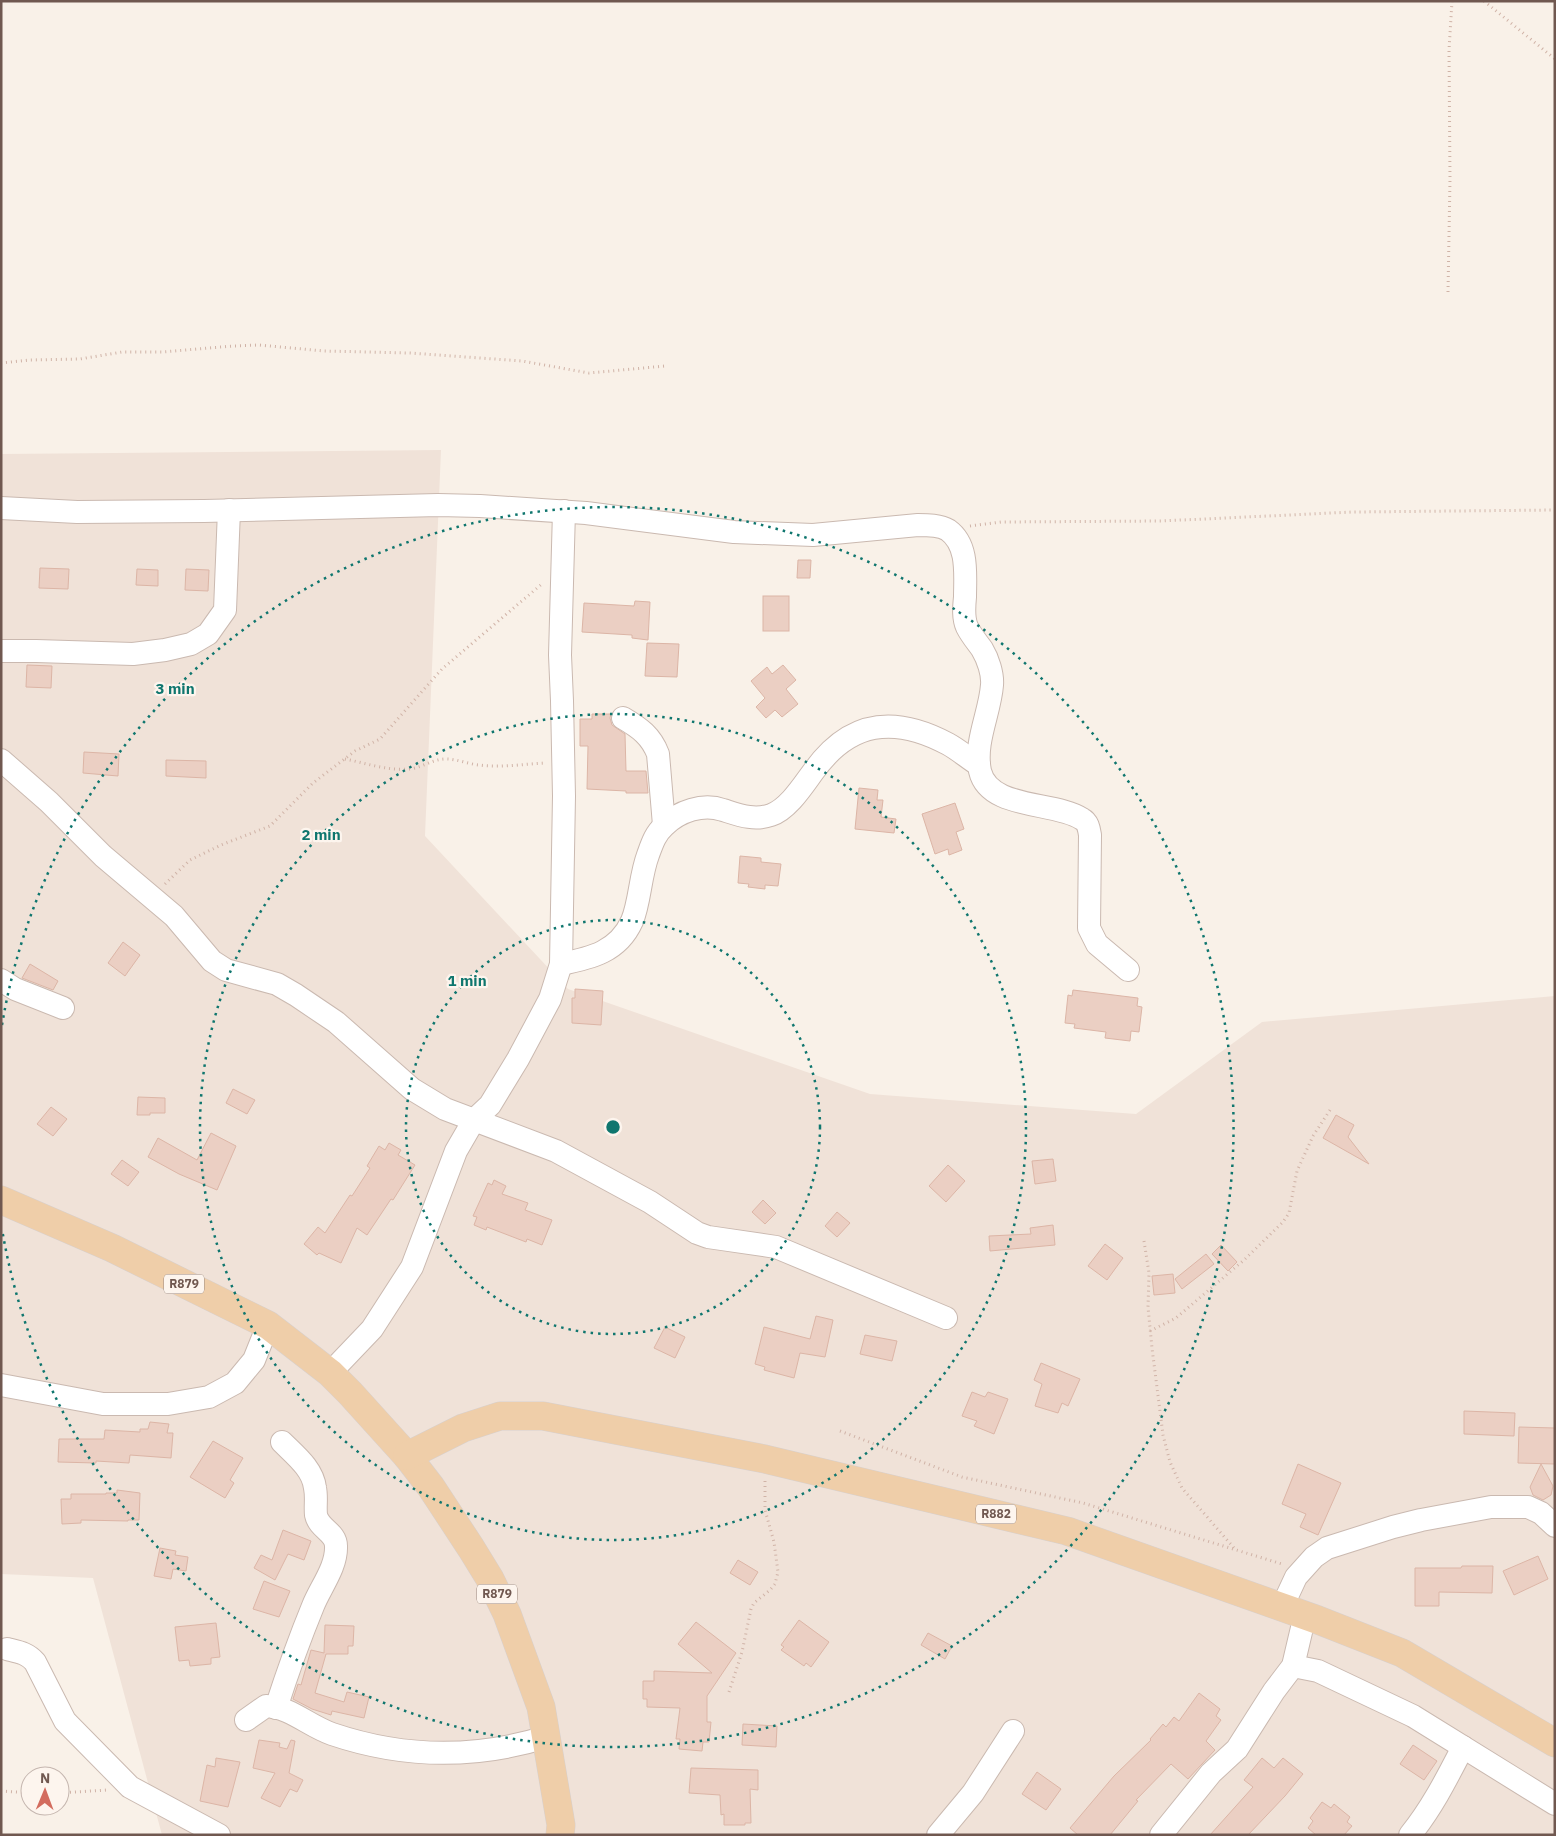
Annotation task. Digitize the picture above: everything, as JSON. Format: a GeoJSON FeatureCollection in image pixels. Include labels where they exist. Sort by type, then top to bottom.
{"type":"FeatureCollection","features":[{"type":"Feature","properties":{"kind":"main road","name":"R879"},"geometry":{"type":"LineString","coordinates":[[1,1200],[112,1248],[268,1325],[330,1374],[350,1393],[407,1456],[441,1502],[471,1548],[494,1587],[507,1614],[541,1707],[561,1825],[560,1835]]}},
{"type":"Feature","properties":{"kind":"main road","name":"R882"},"geometry":{"type":"LineString","coordinates":[[407,1456],[463,1428],[500,1416],[543,1416],[765,1459],[1067,1531],[1294,1611],[1402,1653],[1555,1743]]}},
{"type":"Feature","properties":{"kind":"street"},"geometry":{"type":"LineString","coordinates":[[1,508],[76,512],[438,505],[564,511],[734,532],[813,535],[918,525],[932,525],[948,530],[958,542],[964,554],[964,614],[967,627],[982,649],[990,670],[992,685],[982,730],[981,773],[988,787],[998,793],[1012,799],[1063,811],[1085,822],[1090,835],[1089,928],[1097,944],[1128,970]]}},
{"type":"Feature","properties":{"kind":"street"},"geometry":{"type":"LineString","coordinates":[[1,651],[133,654],[191,644],[208,634],[224,610],[229,510]]}},
{"type":"Feature","properties":{"kind":"street"},"geometry":{"type":"LineString","coordinates":[[330,1374],[372,1329],[412,1268],[456,1151],[474,1120],[490,1105],[518,1059],[550,999],[561,964],[564,796],[560,655],[564,511]]}},
{"type":"Feature","properties":{"kind":"street"},"geometry":{"type":"LineString","coordinates":[[623,718],[644,731],[654,744],[658,754],[664,825]]}},
{"type":"Feature","properties":{"kind":"street"},"geometry":{"type":"LineString","coordinates":[[561,964],[589,958],[615,945],[623,936],[632,920],[645,864],[655,837],[664,825],[679,814],[694,808],[711,807],[740,816],[756,818],[772,815],[788,802],[834,747],[853,735],[879,727],[912,729],[932,736],[951,745],[980,765]]}},
{"type":"Feature","properties":{"kind":"street"},"geometry":{"type":"LineString","coordinates":[[1,760],[49,802],[103,856],[174,916],[212,961],[226,970],[277,984],[296,995],[336,1022],[412,1090],[445,1109],[556,1151],[572,1159],[650,1202],[697,1233],[708,1237],[776,1247],[946,1318]]}},
{"type":"Feature","properties":{"kind":"street"},"geometry":{"type":"LineString","coordinates":[[1,980],[15,988],[63,1008]]}},
{"type":"Feature","properties":{"kind":"street"},"geometry":{"type":"LineString","coordinates":[[1,1385],[103,1404],[168,1404],[209,1396],[234,1383],[254,1360],[268,1325]]}},
{"type":"Feature","properties":{"kind":"street"},"geometry":{"type":"LineString","coordinates":[[276,1708],[313,1605],[336,1554],[335,1539],[321,1527],[318,1521],[312,1476],[300,1460],[282,1442]]}},
{"type":"Feature","properties":{"kind":"street"},"geometry":{"type":"LineString","coordinates":[[1161,1835],[1212,1773],[1237,1749],[1274,1691],[1293,1666],[1301,1638],[1294,1611],[1296,1578],[1314,1557],[1327,1548],[1341,1543],[1421,1520],[1491,1508],[1528,1507],[1540,1513],[1555,1526]]}},
{"type":"Feature","properties":{"kind":"street"},"geometry":{"type":"LineString","coordinates":[[8,1649],[30,1656],[35,1662],[65,1721],[130,1787],[219,1835]]}},
{"type":"Feature","properties":{"kind":"street"},"geometry":{"type":"LineString","coordinates":[[1293,1666],[1318,1671],[1413,1716],[1555,1804]]}},
{"type":"Feature","properties":{"kind":"street"},"geometry":{"type":"LineString","coordinates":[[246,1720],[266,1706],[295,1715],[330,1734],[405,1751],[458,1753],[517,1746],[546,1737]]}},
{"type":"Feature","properties":{"kind":"street"},"geometry":{"type":"LineString","coordinates":[[938,1835],[973,1793],[1013,1730]]}},
{"type":"Feature","properties":{"kind":"street"},"geometry":{"type":"LineString","coordinates":[[1410,1835],[1426,1816],[1463,1747]]}},
{"type":"Feature","properties":{"kind":"path"},"geometry":{"type":"LineString","coordinates":[[1448,292],[1452,1]]}},
{"type":"Feature","properties":{"kind":"path"},"geometry":{"type":"LineString","coordinates":[[1484,1],[1555,59]]}},
{"type":"Feature","properties":{"kind":"path"},"geometry":{"type":"LineString","coordinates":[[1,363],[30,360],[80,359],[122,352],[162,352],[259,345],[324,351],[522,361],[589,373],[665,366]]}},
{"type":"Feature","properties":{"kind":"path"},"geometry":{"type":"LineString","coordinates":[[948,530],[1001,522],[1161,521],[1353,512],[1555,510]]}},
{"type":"Feature","properties":{"kind":"path"},"geometry":{"type":"LineString","coordinates":[[156,900],[165,883],[190,860],[221,845],[270,826],[313,784],[355,751],[380,739],[442,669],[561,567]]}},
{"type":"Feature","properties":{"kind":"path"},"geometry":{"type":"LineString","coordinates":[[345,759],[384,767],[408,769],[421,767],[434,760],[444,759],[492,766],[563,762]]}},
{"type":"Feature","properties":{"kind":"path"},"geometry":{"type":"LineString","coordinates":[[1150,1331],[1176,1318],[1244,1260],[1283,1222],[1289,1212],[1297,1171],[1313,1136],[1330,1110]]}},
{"type":"Feature","properties":{"kind":"path"},"geometry":{"type":"LineString","coordinates":[[1144,1240],[1150,1273],[1148,1307],[1150,1331],[1163,1435],[1170,1462],[1182,1488],[1234,1549]]}},
{"type":"Feature","properties":{"kind":"path"},"geometry":{"type":"LineString","coordinates":[[840,1431],[962,1477],[1083,1503],[1302,1571]]}},
{"type":"Feature","properties":{"kind":"path"},"geometry":{"type":"LineString","coordinates":[[729,1692],[742,1652],[751,1609],[754,1603],[775,1584],[778,1572],[774,1542],[765,1510],[765,1459]]}},
{"type":"Feature","properties":{"kind":"path"},"geometry":{"type":"LineString","coordinates":[[70,1794],[130,1787]]}},
{"type":"Feature","properties":{"kind":"path"},"geometry":{"type":"LineString","coordinates":[[1,1791],[20,1792]]}},
{"type":"Feature","properties":{"kind":"shaded area"},"geometry":{"type":"Polygon","coordinates":[[[441,450],[425,836],[568,989],[870,1094],[1136,1114],[1262,1022],[1555,996],[1555,1835],[162,1835],[93,1578],[1,1574],[1,454],[441,450]]]}},
{"type":"Feature","properties":{"kind":"building"},"geometry":{"type":"Polygon","coordinates":[[[798,560],[811,560],[810,578],[797,578],[798,560]]]}},
{"type":"Feature","properties":{"kind":"building"},"geometry":{"type":"Polygon","coordinates":[[[40,568],[69,569],[68,589],[39,588],[40,568]]]}},
{"type":"Feature","properties":{"kind":"building"},"geometry":{"type":"Polygon","coordinates":[[[137,569],[158,570],[158,586],[136,585],[137,569]]]}},
{"type":"Feature","properties":{"kind":"building"},"geometry":{"type":"Polygon","coordinates":[[[186,569],[209,570],[208,591],[185,590],[186,569]]]}},
{"type":"Feature","properties":{"kind":"building"},"geometry":{"type":"Polygon","coordinates":[[[763,596],[789,596],[789,631],[763,631],[763,596]]]}},
{"type":"Feature","properties":{"kind":"building"},"geometry":{"type":"Polygon","coordinates":[[[635,601],[650,602],[648,640],[632,638],[632,635],[582,632],[584,603],[634,606],[635,601]]]}},
{"type":"Feature","properties":{"kind":"building"},"geometry":{"type":"Polygon","coordinates":[[[647,643],[679,644],[677,677],[645,676],[647,643]]]}},
{"type":"Feature","properties":{"kind":"building"},"geometry":{"type":"Polygon","coordinates":[[[27,665],[52,666],[51,688],[26,687],[27,665]]]}},
{"type":"Feature","properties":{"kind":"building"},"geometry":{"type":"Polygon","coordinates":[[[783,665],[796,680],[786,689],[798,704],[782,717],[775,710],[766,718],[756,707],[765,698],[751,681],[767,667],[772,674],[783,665]]]}},
{"type":"Feature","properties":{"kind":"building"},"geometry":{"type":"Polygon","coordinates":[[[592,714],[611,714],[612,725],[625,734],[626,771],[646,771],[648,793],[587,789],[588,746],[580,746],[580,719],[592,719],[592,714]]]}},
{"type":"Feature","properties":{"kind":"building"},"geometry":{"type":"Polygon","coordinates":[[[84,752],[119,754],[118,776],[83,773],[84,752]]]}},
{"type":"Feature","properties":{"kind":"building"},"geometry":{"type":"Polygon","coordinates":[[[166,760],[206,761],[206,778],[166,776],[166,760]]]}},
{"type":"Feature","properties":{"kind":"building"},"geometry":{"type":"Polygon","coordinates":[[[859,788],[878,790],[877,800],[883,800],[881,817],[896,819],[894,833],[855,829],[859,788]]]}},
{"type":"Feature","properties":{"kind":"building"},"geometry":{"type":"Polygon","coordinates":[[[955,803],[964,829],[956,832],[962,850],[949,855],[948,849],[935,854],[922,814],[955,803]]]}},
{"type":"Feature","properties":{"kind":"building"},"geometry":{"type":"Polygon","coordinates":[[[740,856],[761,858],[761,862],[781,864],[778,886],[765,885],[765,889],[748,887],[749,884],[738,883],[740,856]]]}},
{"type":"Feature","properties":{"kind":"building"},"geometry":{"type":"Polygon","coordinates":[[[123,942],[140,955],[125,976],[108,963],[123,942]]]}},
{"type":"Feature","properties":{"kind":"building"},"geometry":{"type":"Polygon","coordinates":[[[30,964],[58,981],[53,990],[22,978],[30,964]]]}},
{"type":"Feature","properties":{"kind":"building"},"geometry":{"type":"Polygon","coordinates":[[[575,989],[603,991],[601,1025],[572,1023],[572,998],[575,998],[575,989]]]}},
{"type":"Feature","properties":{"kind":"building"},"geometry":{"type":"Polygon","coordinates":[[[1073,990],[1138,998],[1137,1006],[1142,1007],[1139,1032],[1131,1031],[1130,1041],[1105,1038],[1106,1032],[1074,1028],[1075,1024],[1065,1023],[1068,995],[1072,996],[1073,990]]]}},
{"type":"Feature","properties":{"kind":"building"},"geometry":{"type":"Polygon","coordinates":[[[233,1089],[255,1100],[247,1114],[226,1103],[233,1089]]]}},
{"type":"Feature","properties":{"kind":"building"},"geometry":{"type":"Polygon","coordinates":[[[138,1097],[165,1098],[165,1113],[137,1115],[138,1097]]]}},
{"type":"Feature","properties":{"kind":"building"},"geometry":{"type":"Polygon","coordinates":[[[51,1107],[67,1119],[53,1136],[37,1124],[51,1107]]]}},
{"type":"Feature","properties":{"kind":"building"},"geometry":{"type":"Polygon","coordinates":[[[1336,1115],[1354,1125],[1348,1137],[1369,1164],[1323,1138],[1336,1115]]]}},
{"type":"Feature","properties":{"kind":"building"},"geometry":{"type":"Polygon","coordinates":[[[211,1133],[236,1146],[217,1190],[179,1174],[148,1157],[158,1138],[197,1160],[211,1133]]]}},
{"type":"Feature","properties":{"kind":"building"},"geometry":{"type":"Polygon","coordinates":[[[389,1143],[401,1150],[398,1155],[415,1165],[393,1200],[391,1199],[367,1235],[357,1228],[341,1263],[319,1253],[317,1255],[304,1244],[318,1227],[325,1233],[370,1168],[367,1166],[379,1146],[385,1150],[389,1143]]]}},
{"type":"Feature","properties":{"kind":"building"},"geometry":{"type":"Polygon","coordinates":[[[1053,1159],[1056,1181],[1035,1184],[1032,1161],[1053,1159]]]}},
{"type":"Feature","properties":{"kind":"building"},"geometry":{"type":"Polygon","coordinates":[[[122,1160],[139,1172],[128,1186],[111,1174],[122,1160]]]}},
{"type":"Feature","properties":{"kind":"building"},"geometry":{"type":"Polygon","coordinates":[[[948,1165],[965,1181],[946,1202],[929,1186],[948,1165]]]}},
{"type":"Feature","properties":{"kind":"building"},"geometry":{"type":"Polygon","coordinates":[[[494,1180],[506,1186],[502,1194],[528,1203],[525,1210],[552,1220],[542,1245],[527,1239],[526,1242],[487,1227],[486,1230],[474,1225],[477,1217],[473,1216],[488,1183],[492,1185],[494,1180]]]}},
{"type":"Feature","properties":{"kind":"building"},"geometry":{"type":"Polygon","coordinates":[[[763,1200],[776,1213],[765,1224],[752,1212],[763,1200]]]}},
{"type":"Feature","properties":{"kind":"building"},"geometry":{"type":"Polygon","coordinates":[[[837,1212],[850,1223],[837,1237],[825,1226],[837,1212]]]}},
{"type":"Feature","properties":{"kind":"building"},"geometry":{"type":"Polygon","coordinates":[[[1053,1225],[1055,1245],[990,1251],[989,1236],[1031,1234],[1030,1228],[1053,1225]]]}},
{"type":"Feature","properties":{"kind":"building"},"geometry":{"type":"Polygon","coordinates":[[[1105,1244],[1123,1258],[1107,1280],[1088,1266],[1105,1244]]]}},
{"type":"Feature","properties":{"kind":"building"},"geometry":{"type":"Polygon","coordinates":[[[1221,1245],[1237,1262],[1228,1271],[1212,1254],[1221,1245]]]}},
{"type":"Feature","properties":{"kind":"building"},"geometry":{"type":"Polygon","coordinates":[[[1206,1254],[1214,1264],[1182,1289],[1175,1279],[1206,1254]]]}},
{"type":"Feature","properties":{"kind":"building"},"geometry":{"type":"Polygon","coordinates":[[[1173,1274],[1175,1293],[1154,1295],[1152,1276],[1173,1274]]]}},
{"type":"Feature","properties":{"kind":"building"},"geometry":{"type":"Polygon","coordinates":[[[816,1316],[833,1320],[825,1357],[800,1353],[794,1378],[764,1370],[765,1367],[755,1364],[764,1327],[810,1339],[816,1316]]]}},
{"type":"Feature","properties":{"kind":"building"},"geometry":{"type":"Polygon","coordinates":[[[665,1327],[685,1337],[675,1358],[654,1348],[665,1327]]]}},
{"type":"Feature","properties":{"kind":"building"},"geometry":{"type":"Polygon","coordinates":[[[865,1335],[897,1341],[892,1361],[860,1354],[865,1335]]]}},
{"type":"Feature","properties":{"kind":"building"},"geometry":{"type":"Polygon","coordinates":[[[1041,1363],[1080,1379],[1068,1406],[1062,1403],[1058,1413],[1035,1406],[1042,1384],[1034,1380],[1041,1363]]]}},
{"type":"Feature","properties":{"kind":"building"},"geometry":{"type":"Polygon","coordinates":[[[972,1392],[985,1397],[988,1392],[1008,1399],[994,1434],[974,1426],[977,1421],[962,1416],[972,1392]]]}},
{"type":"Feature","properties":{"kind":"building"},"geometry":{"type":"Polygon","coordinates":[[[1464,1411],[1515,1413],[1514,1436],[1464,1434],[1464,1411]]]}},
{"type":"Feature","properties":{"kind":"building"},"geometry":{"type":"Polygon","coordinates":[[[150,1422],[169,1424],[167,1433],[173,1433],[171,1458],[130,1455],[129,1463],[96,1461],[96,1463],[58,1462],[59,1439],[104,1439],[105,1430],[140,1432],[140,1429],[148,1429],[150,1422]]]}},
{"type":"Feature","properties":{"kind":"building"},"geometry":{"type":"Polygon","coordinates":[[[1519,1427],[1555,1428],[1555,1464],[1518,1463],[1519,1427]]]}},
{"type":"Feature","properties":{"kind":"building"},"geometry":{"type":"Polygon","coordinates":[[[213,1441],[243,1458],[230,1480],[234,1483],[225,1498],[190,1477],[213,1441]]]}},
{"type":"Feature","properties":{"kind":"building"},"geometry":{"type":"Polygon","coordinates":[[[1298,1464],[1341,1483],[1318,1535],[1300,1527],[1306,1514],[1282,1504],[1298,1464]]]}},
{"type":"Feature","properties":{"kind":"building"},"geometry":{"type":"Polygon","coordinates":[[[1541,1464],[1553,1486],[1551,1495],[1543,1500],[1533,1495],[1530,1487],[1541,1464]]]}},
{"type":"Feature","properties":{"kind":"building"},"geometry":{"type":"Polygon","coordinates":[[[117,1490],[140,1493],[139,1520],[81,1520],[81,1523],[62,1524],[61,1499],[71,1499],[71,1494],[106,1494],[117,1493],[117,1490]]]}},
{"type":"Feature","properties":{"kind":"building"},"geometry":{"type":"Polygon","coordinates":[[[283,1530],[311,1541],[304,1560],[288,1554],[275,1580],[254,1568],[261,1555],[272,1560],[283,1530]]]}},
{"type":"Feature","properties":{"kind":"building"},"geometry":{"type":"Polygon","coordinates":[[[160,1548],[176,1551],[175,1555],[188,1557],[186,1571],[173,1569],[171,1579],[154,1576],[160,1548]]]}},
{"type":"Feature","properties":{"kind":"building"},"geometry":{"type":"Polygon","coordinates":[[[1538,1556],[1548,1579],[1514,1595],[1503,1571],[1538,1556]]]}},
{"type":"Feature","properties":{"kind":"building"},"geometry":{"type":"Polygon","coordinates":[[[738,1560],[758,1572],[750,1585],[730,1573],[738,1560]]]}},
{"type":"Feature","properties":{"kind":"building"},"geometry":{"type":"Polygon","coordinates":[[[1462,1566],[1493,1566],[1492,1593],[1439,1592],[1439,1606],[1415,1606],[1415,1568],[1461,1568],[1462,1566]]]}},
{"type":"Feature","properties":{"kind":"building"},"geometry":{"type":"Polygon","coordinates":[[[264,1581],[290,1591],[279,1617],[253,1609],[264,1581]]]}},
{"type":"Feature","properties":{"kind":"building"},"geometry":{"type":"Polygon","coordinates":[[[799,1620],[829,1642],[811,1667],[806,1663],[804,1666],[781,1650],[784,1647],[781,1645],[799,1620]]]}},
{"type":"Feature","properties":{"kind":"building"},"geometry":{"type":"Polygon","coordinates":[[[696,1622],[736,1653],[707,1696],[707,1722],[711,1722],[709,1742],[703,1742],[702,1751],[679,1749],[680,1739],[676,1739],[680,1708],[647,1707],[647,1699],[643,1699],[643,1681],[654,1681],[654,1671],[712,1673],[678,1644],[696,1622]]]}},
{"type":"Feature","properties":{"kind":"building"},"geometry":{"type":"Polygon","coordinates":[[[216,1623],[220,1657],[211,1658],[211,1664],[190,1666],[189,1660],[179,1661],[175,1627],[216,1623]]]}},
{"type":"Feature","properties":{"kind":"building"},"geometry":{"type":"Polygon","coordinates":[[[325,1625],[354,1626],[353,1646],[348,1646],[348,1654],[326,1654],[315,1693],[344,1702],[347,1692],[369,1697],[364,1718],[332,1711],[331,1715],[312,1709],[293,1699],[298,1684],[301,1685],[311,1650],[324,1653],[325,1625]]]}},
{"type":"Feature","properties":{"kind":"building"},"geometry":{"type":"Polygon","coordinates":[[[928,1633],[952,1646],[945,1659],[921,1645],[928,1633]]]}},
{"type":"Feature","properties":{"kind":"building"},"geometry":{"type":"Polygon","coordinates":[[[1199,1693],[1220,1709],[1216,1716],[1221,1720],[1206,1741],[1215,1750],[1188,1779],[1171,1764],[1136,1800],[1138,1801],[1110,1835],[1078,1835],[1070,1828],[1114,1776],[1151,1740],[1163,1724],[1166,1727],[1174,1717],[1179,1721],[1199,1693]]]}},
{"type":"Feature","properties":{"kind":"building"},"geometry":{"type":"Polygon","coordinates":[[[743,1724],[777,1726],[776,1747],[742,1745],[743,1724]]]}},
{"type":"Feature","properties":{"kind":"building"},"geometry":{"type":"Polygon","coordinates":[[[259,1740],[280,1743],[279,1747],[287,1749],[291,1740],[295,1741],[289,1773],[303,1780],[297,1792],[290,1789],[280,1807],[261,1798],[275,1773],[253,1768],[259,1740]]]}},
{"type":"Feature","properties":{"kind":"building"},"geometry":{"type":"Polygon","coordinates":[[[1413,1745],[1437,1761],[1424,1780],[1400,1764],[1413,1745]]]}},
{"type":"Feature","properties":{"kind":"building"},"geometry":{"type":"Polygon","coordinates":[[[216,1758],[240,1762],[228,1807],[200,1801],[207,1765],[215,1767],[216,1758]]]}},
{"type":"Feature","properties":{"kind":"building"},"geometry":{"type":"Polygon","coordinates":[[[1262,1758],[1274,1768],[1283,1758],[1303,1774],[1248,1835],[1210,1835],[1253,1787],[1244,1780],[1262,1758]]]}},
{"type":"Feature","properties":{"kind":"building"},"geometry":{"type":"Polygon","coordinates":[[[691,1768],[758,1770],[758,1790],[750,1789],[751,1823],[745,1823],[745,1825],[724,1825],[724,1814],[721,1815],[720,1795],[689,1793],[691,1768]]]}},
{"type":"Feature","properties":{"kind":"building"},"geometry":{"type":"Polygon","coordinates":[[[1037,1772],[1061,1789],[1046,1810],[1022,1794],[1037,1772]]]}},
{"type":"Feature","properties":{"kind":"building"},"geometry":{"type":"Polygon","coordinates":[[[1322,1802],[1331,1808],[1334,1804],[1350,1817],[1347,1822],[1352,1826],[1344,1835],[1316,1835],[1308,1828],[1313,1821],[1310,1818],[1322,1802]]]}}]}
